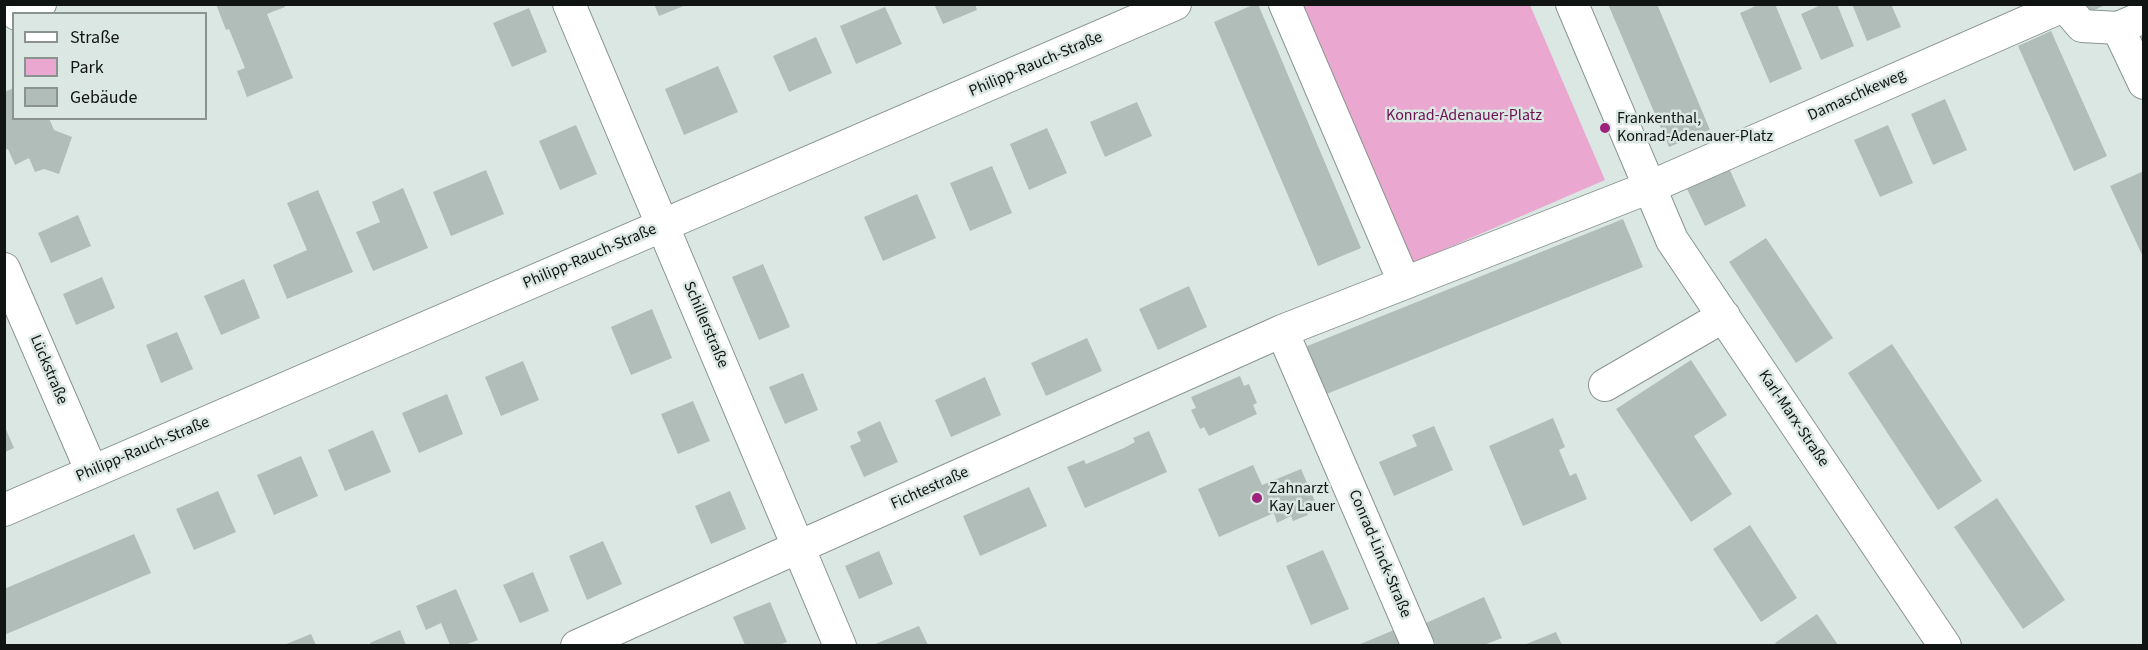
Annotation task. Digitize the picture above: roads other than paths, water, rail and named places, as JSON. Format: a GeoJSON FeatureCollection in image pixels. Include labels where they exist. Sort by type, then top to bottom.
{"type":"FeatureCollection","features":[{"type":"Feature","properties":{"kind":"street"},"geometry":{"type":"LineString","coordinates":[[20,12],[40,4]]}},
{"type":"Feature","properties":{"kind":"street","name":"Schillerstraße"},"geometry":{"type":"LineString","coordinates":[[569,4],[840,645]]}},
{"type":"Feature","properties":{"kind":"street","name":"Philipp-Rauch-Straße"},"geometry":{"type":"LineString","coordinates":[[4,510],[1175,4]]}},
{"type":"Feature","properties":{"kind":"street"},"geometry":{"type":"LineString","coordinates":[[1285,4],[1404,282]]}},
{"type":"Feature","properties":{"kind":"street"},"geometry":{"type":"LineString","coordinates":[[1282,331],[1650,187],[1572,4]]}},
{"type":"Feature","properties":{"kind":"street"},"geometry":{"type":"LineString","coordinates":[[2063,5],[2082,26],[2131,22],[2144,83]]}},
{"type":"Feature","properties":{"kind":"street","name":"Damaschkeweg"},"geometry":{"type":"LineString","coordinates":[[1650,187],[2063,5]]}},
{"type":"Feature","properties":{"kind":"street","name":"Karl-Marx-Straße"},"geometry":{"type":"LineString","coordinates":[[1650,187],[1672,240],[1945,645]]}},
{"type":"Feature","properties":{"kind":"street","name":"Lückstraße"},"geometry":{"type":"LineString","coordinates":[[4,269],[92,472]]}},
{"type":"Feature","properties":{"kind":"street"},"geometry":{"type":"LineString","coordinates":[[1605,385],[1724,316]]}},
{"type":"Feature","properties":{"kind":"street","name":"Fichtestraße"},"geometry":{"type":"LineString","coordinates":[[577,645],[1282,331]]}},
{"type":"Feature","properties":{"kind":"street","name":"Conrad-Linck-Straße"},"geometry":{"type":"LineString","coordinates":[[1282,331],[1418,645]]}},
{"type":"Feature","properties":{"kind":"place","name":"Frankenthal, Konrad-Adenauer-Platz"},"geometry":{"type":"Point","coordinates":[1605,128]}},
{"type":"Feature","properties":{"kind":"place","name":"Zahnarzt Kay Lauer"},"geometry":{"type":"Point","coordinates":[1257,498]}},
{"type":"Feature","properties":{"kind":"park label","name":"Konrad-Adenauer-Platz"},"geometry":{"type":"Point","coordinates":[1464,116]}}]}
